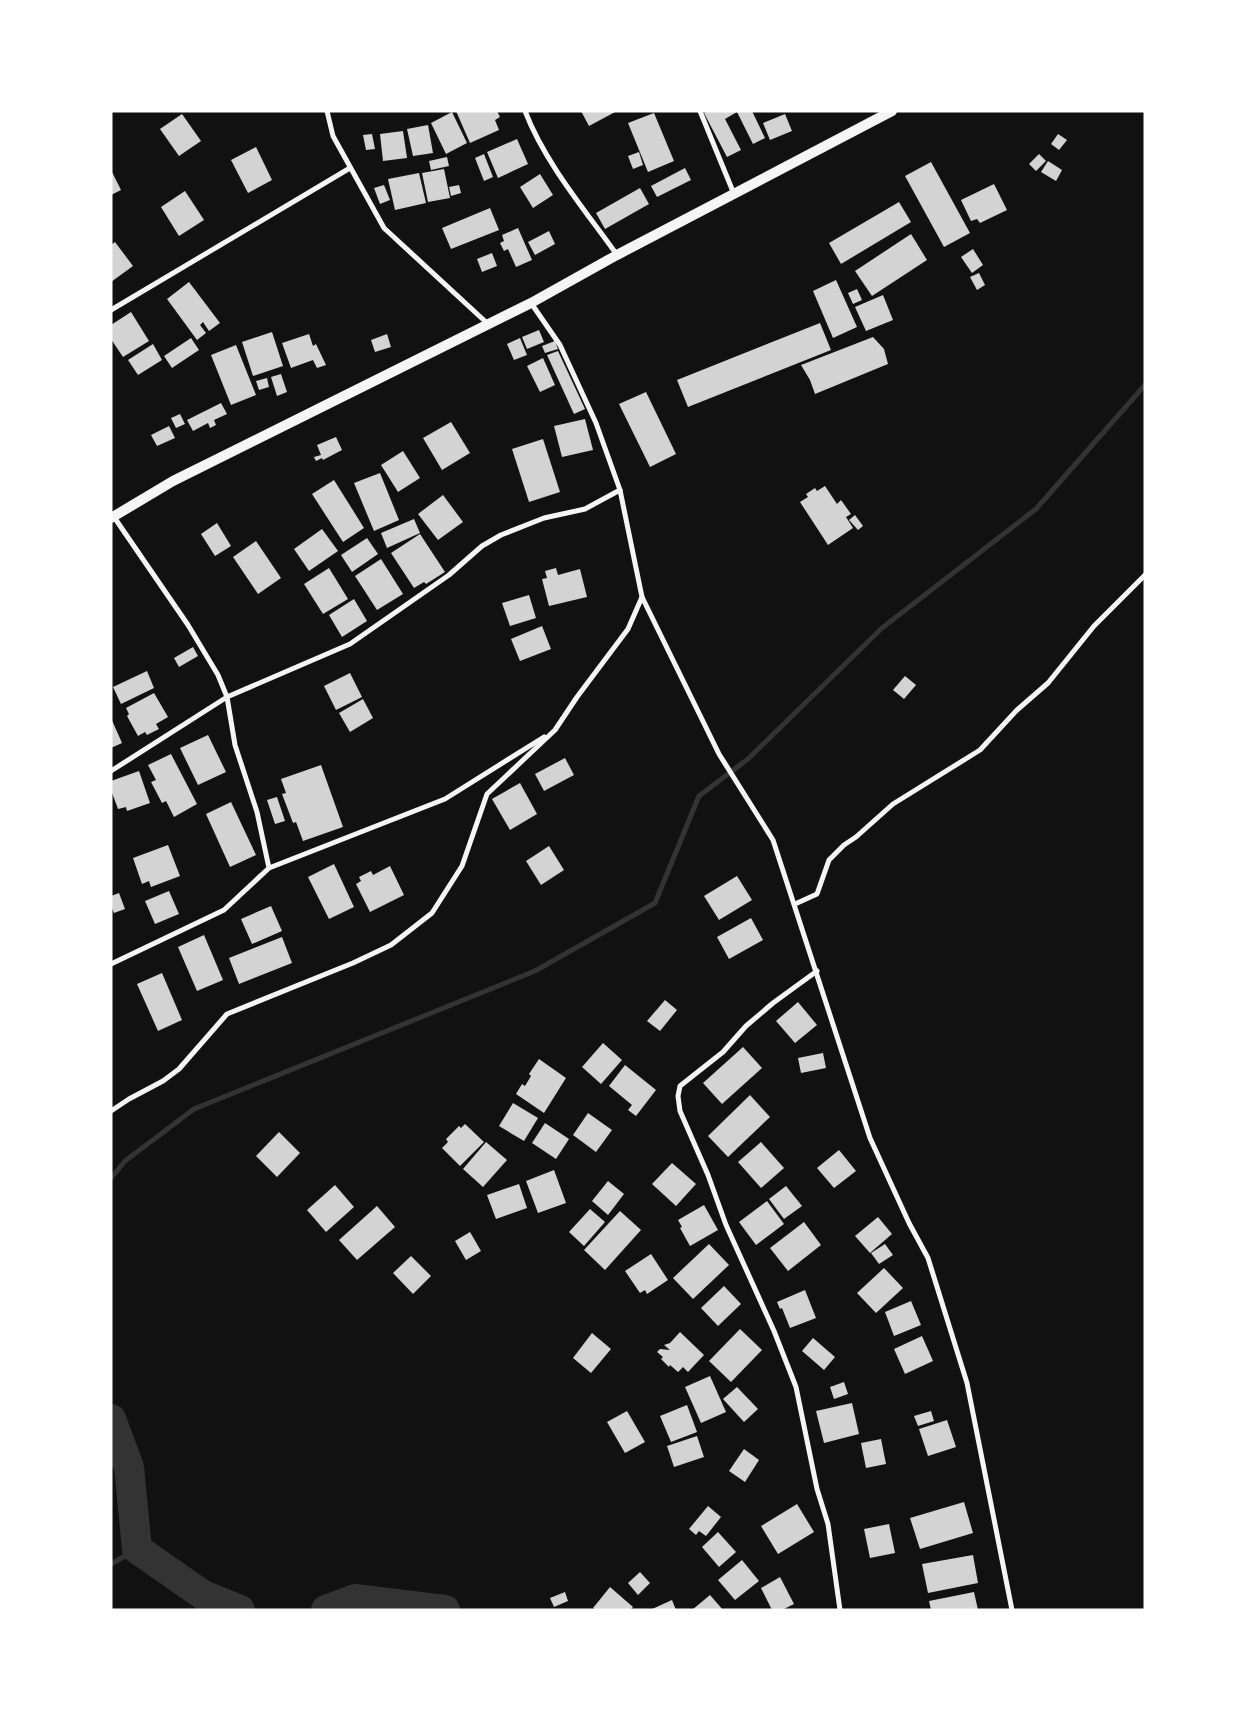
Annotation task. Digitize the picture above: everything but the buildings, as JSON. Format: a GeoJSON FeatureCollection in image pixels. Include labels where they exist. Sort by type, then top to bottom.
{"type":"FeatureCollection","features":[{"type":"Feature","properties":{"kind":"main road"},"geometry":{"type":"LineString","coordinates":[[112,517],[173,481],[531,303],[617,255],[892,111]]}},
{"type":"Feature","properties":{"kind":"street"},"geometry":{"type":"LineString","coordinates":[[326,111],[333,136],[384,228],[488,324]]}},
{"type":"Feature","properties":{"kind":"street"},"geometry":{"type":"LineString","coordinates":[[525,111],[531,126],[553,164],[617,255]]}},
{"type":"Feature","properties":{"kind":"street"},"geometry":{"type":"LineString","coordinates":[[700,111],[734,194]]}},
{"type":"Feature","properties":{"kind":"street"},"geometry":{"type":"LineString","coordinates":[[111,310],[350,168]]}},
{"type":"Feature","properties":{"kind":"street"},"geometry":{"type":"LineString","coordinates":[[531,303],[560,345],[596,423],[620,490],[642,597],[719,754],[773,840],[870,1138],[909,1223],[928,1258],[967,1383],[1012,1610]]}},
{"type":"Feature","properties":{"kind":"street"},"geometry":{"type":"LineString","coordinates":[[111,771],[227,698],[350,644],[449,574],[482,546],[501,535],[544,518],[585,509],[620,490]]}},
{"type":"Feature","properties":{"kind":"street"},"geometry":{"type":"LineString","coordinates":[[112,517],[188,625],[218,675],[227,698],[235,745],[257,812],[269,868]]}},
{"type":"Feature","properties":{"kind":"street"},"geometry":{"type":"LineString","coordinates":[[795,904],[818,894],[830,860],[844,845],[856,837],[893,804],[980,750],[1017,710],[1048,683],[1094,626],[1145,575]]}},
{"type":"Feature","properties":{"kind":"street"},"geometry":{"type":"LineString","coordinates":[[111,1111],[163,1081],[178,1069],[227,1014],[353,964],[390,945],[432,913],[462,866],[487,794],[555,730],[577,697],[628,629],[642,597]]}},
{"type":"Feature","properties":{"kind":"street"},"geometry":{"type":"LineString","coordinates":[[111,964],[224,910],[269,868],[445,799],[555,730]]}},
{"type":"Feature","properties":{"kind":"street"},"geometry":{"type":"LineString","coordinates":[[817,971],[773,1003],[746,1026],[723,1052],[680,1086],[678,1096],[680,1111],[708,1175],[726,1225],[774,1331],[796,1387],[818,1489],[828,1524],[840,1610]]}},
{"type":"Feature","properties":{"kind":"waterway"},"geometry":{"type":"LineString","coordinates":[[111,1178],[125,1161],[194,1109],[535,971],[655,903],[699,796],[748,759],[882,628],[1036,509],[1145,385]]}},
{"type":"Feature","properties":{"kind":"waterway"},"geometry":{"type":"LineString","coordinates":[[111,1419],[129,1467],[137,1549],[203,1595],[240,1610]]}},
{"type":"Feature","properties":{"kind":"waterway"},"geometry":{"type":"LineString","coordinates":[[111,1564],[137,1549]]}},
{"type":"Feature","properties":{"kind":"waterway"},"geometry":{"type":"LineString","coordinates":[[326,1610],[355,1599],[445,1610]]}}]}
